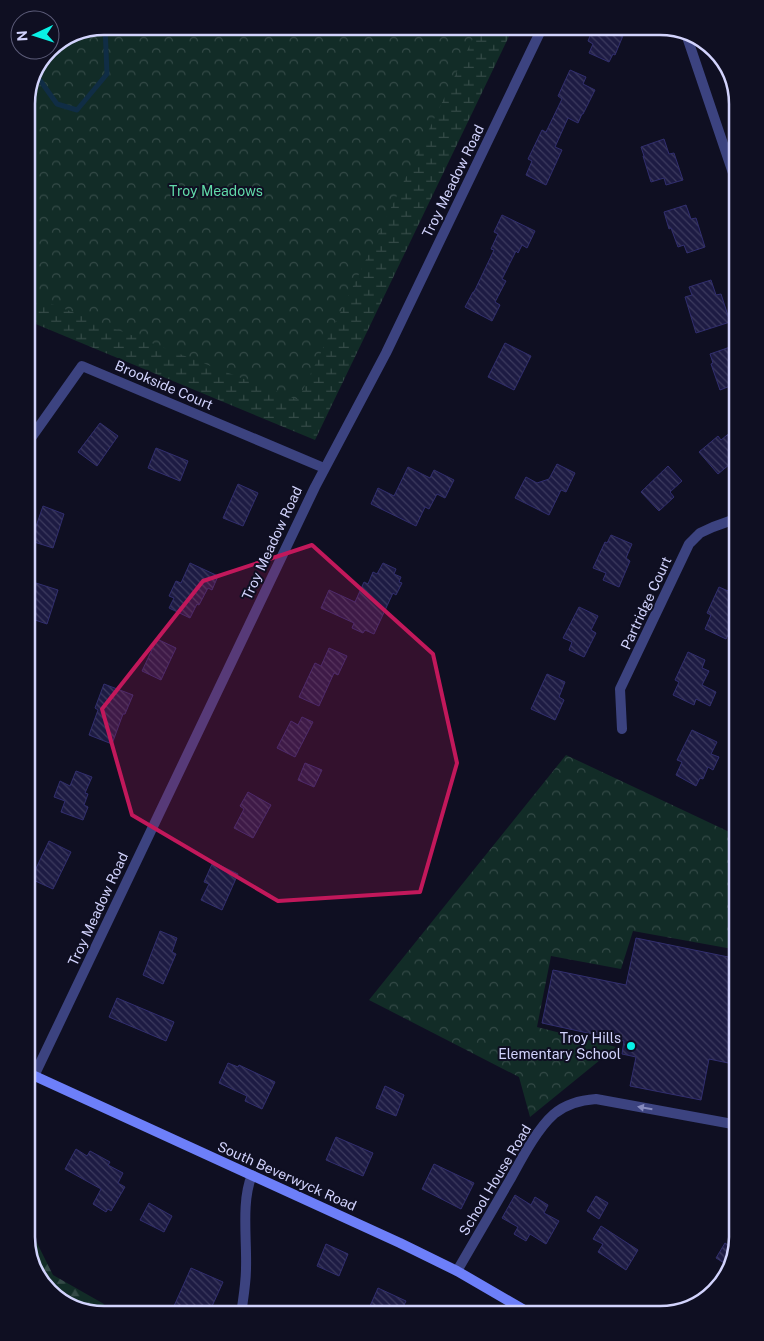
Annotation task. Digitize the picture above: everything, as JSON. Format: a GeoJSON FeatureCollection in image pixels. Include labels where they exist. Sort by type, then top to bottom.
{"type":"FeatureCollection","features":[{"type":"Feature","properties":{"kind":"main road","name":"South Beverwyck Road"},"geometry":{"type":"LineString","coordinates":[[35,1076],[400,1243],[457,1271],[517,1306]]}},
{"type":"Feature","properties":{"kind":"street","name":"Troy Meadow Road"},"geometry":{"type":"LineString","coordinates":[[35,1064],[324,468],[386,353],[539,35]]}},
{"type":"Feature","properties":{"kind":"street"},"geometry":{"type":"LineString","coordinates":[[689,41],[729,161]]}},
{"type":"Feature","properties":{"kind":"street","name":"Brookside Court"},"geometry":{"type":"LineString","coordinates":[[35,432],[82,366],[324,468]]}},
{"type":"Feature","properties":{"kind":"street","name":"Partridge Court"},"geometry":{"type":"LineString","coordinates":[[622,729],[620,689],[689,544],[700,533],[729,521]]}},
{"type":"Feature","properties":{"kind":"street","name":"School House Road"},"geometry":{"type":"LineString","coordinates":[[457,1271],[526,1150],[547,1121],[560,1110],[574,1102],[596,1099],[729,1123]]}},
{"type":"Feature","properties":{"kind":"street"},"geometry":{"type":"LineString","coordinates":[[242,1306],[246,1270],[247,1185],[252,1175]]}},
{"type":"Feature","properties":{"kind":"highlighted area"},"geometry":{"type":"Polygon","coordinates":[[[312,545],[433,654],[457,763],[420,892],[278,901],[132,815],[102,709],[203,581],[312,545]]]}},
{"type":"Feature","properties":{"kind":"green space","name":"Troy Meadows"},"geometry":{"type":"Polygon","coordinates":[[[104,35],[510,35],[315,440],[35,324],[35,100],[37,86],[49,62],[51,60],[60,60],[60,51],[70,44],[82,39],[104,35]]]}},
{"type":"Feature","properties":{"kind":"green space","name":"Troy Meadows"},"geometry":{"type":"Polygon","coordinates":[[[104,35],[475,35],[298,400],[35,298],[35,100],[37,86],[49,62],[51,60],[60,60],[60,51],[70,44],[82,39],[104,35]]]}},
{"type":"Feature","properties":{"kind":"green space"},"geometry":{"type":"Polygon","coordinates":[[[566,755],[729,832],[729,948],[633,931],[621,969],[551,956],[537,1027],[616,1047],[530,1117],[519,1077],[369,1000],[566,755]]]}},
{"type":"Feature","properties":{"kind":"green space"},"geometry":{"type":"Polygon","coordinates":[[[35,1239],[53,1275],[105,1306],[100,1306],[82,1302],[59,1289],[42,1267],[36,1250],[35,1239]]]}},
{"type":"Feature","properties":{"kind":"building"},"geometry":{"type":"Polygon","coordinates":[[[590,35],[623,35],[615,55],[613,54],[609,62],[589,53],[593,44],[588,41],[590,35]]]}},
{"type":"Feature","properties":{"kind":"building"},"geometry":{"type":"Polygon","coordinates":[[[570,70],[586,77],[583,84],[595,90],[578,123],[568,118],[555,147],[562,150],[546,185],[526,175],[532,161],[528,159],[542,130],[546,132],[562,99],[558,96],[570,70]]]}},
{"type":"Feature","properties":{"kind":"building"},"geometry":{"type":"Polygon","coordinates":[[[664,139],[669,154],[674,153],[683,180],[666,185],[664,178],[651,182],[641,147],[664,139]]]}},
{"type":"Feature","properties":{"kind":"building"},"geometry":{"type":"Polygon","coordinates":[[[686,205],[691,219],[696,218],[705,247],[687,253],[684,245],[678,247],[671,228],[669,229],[664,212],[686,205]]]}},
{"type":"Feature","properties":{"kind":"building"},"geometry":{"type":"Polygon","coordinates":[[[502,215],[535,231],[527,248],[522,245],[518,253],[516,251],[502,279],[506,281],[495,302],[500,305],[492,321],[465,307],[494,250],[491,249],[498,234],[494,232],[502,215]]]}},
{"type":"Feature","properties":{"kind":"building"},"geometry":{"type":"Polygon","coordinates":[[[711,280],[716,295],[721,294],[729,322],[696,333],[685,297],[692,295],[689,287],[711,280]]]}},
{"type":"Feature","properties":{"kind":"building"},"geometry":{"type":"Polygon","coordinates":[[[505,343],[531,356],[514,390],[488,377],[505,343]]]}},
{"type":"Feature","properties":{"kind":"building"},"geometry":{"type":"Polygon","coordinates":[[[729,347],[729,386],[720,390],[711,364],[713,363],[710,354],[729,347]]]}},
{"type":"Feature","properties":{"kind":"building"},"geometry":{"type":"Polygon","coordinates":[[[100,423],[118,436],[97,466],[78,452],[100,423]]]}},
{"type":"Feature","properties":{"kind":"building"},"geometry":{"type":"Polygon","coordinates":[[[729,433],[729,465],[718,474],[699,452],[718,436],[721,440],[729,433]]]}},
{"type":"Feature","properties":{"kind":"building"},"geometry":{"type":"Polygon","coordinates":[[[156,448],[188,461],[180,481],[148,468],[156,448]]]}},
{"type":"Feature","properties":{"kind":"building"},"geometry":{"type":"Polygon","coordinates":[[[557,464],[575,473],[566,492],[561,490],[549,515],[515,498],[526,477],[537,483],[549,479],[557,464]]]}},
{"type":"Feature","properties":{"kind":"building"},"geometry":{"type":"Polygon","coordinates":[[[668,466],[682,481],[670,492],[674,497],[659,511],[641,492],[668,466]]]}},
{"type":"Feature","properties":{"kind":"building"},"geometry":{"type":"Polygon","coordinates":[[[408,467],[430,478],[434,470],[454,480],[445,498],[437,494],[429,509],[425,507],[416,526],[371,504],[378,488],[394,496],[408,467]]]}},
{"type":"Feature","properties":{"kind":"building"},"geometry":{"type":"Polygon","coordinates":[[[238,484],[258,493],[243,526],[223,518],[238,484]]]}},
{"type":"Feature","properties":{"kind":"building"},"geometry":{"type":"Polygon","coordinates":[[[43,506],[64,514],[53,548],[35,542],[35,529],[43,506]]]}},
{"type":"Feature","properties":{"kind":"building"},"geometry":{"type":"Polygon","coordinates":[[[611,535],[632,544],[626,558],[630,561],[619,587],[603,580],[606,573],[593,568],[605,542],[607,543],[611,535]]]}},
{"type":"Feature","properties":{"kind":"building"},"geometry":{"type":"Polygon","coordinates":[[[190,563],[218,576],[212,590],[208,588],[190,618],[169,608],[174,598],[169,596],[176,581],[181,583],[190,563]]]}},
{"type":"Feature","properties":{"kind":"building"},"geometry":{"type":"Polygon","coordinates":[[[383,563],[396,569],[394,574],[401,577],[399,582],[402,583],[396,595],[393,593],[374,634],[365,630],[363,633],[352,628],[354,623],[321,608],[329,590],[355,602],[364,582],[368,584],[373,572],[377,574],[383,563]]]}},
{"type":"Feature","properties":{"kind":"building"},"geometry":{"type":"Polygon","coordinates":[[[36,583],[58,590],[47,624],[35,620],[36,583]]]}},
{"type":"Feature","properties":{"kind":"building"},"geometry":{"type":"Polygon","coordinates":[[[719,587],[729,591],[729,633],[726,639],[705,629],[711,615],[707,613],[719,587]]]}},
{"type":"Feature","properties":{"kind":"building"},"geometry":{"type":"Polygon","coordinates":[[[579,607],[598,616],[591,630],[596,633],[584,657],[569,650],[572,642],[563,638],[579,607]]]}},
{"type":"Feature","properties":{"kind":"building"},"geometry":{"type":"Polygon","coordinates":[[[157,639],[176,648],[161,680],[142,671],[157,639]]]}},
{"type":"Feature","properties":{"kind":"building"},"geometry":{"type":"Polygon","coordinates":[[[329,648],[347,656],[338,675],[334,673],[319,706],[299,697],[315,663],[321,666],[329,648]]]}},
{"type":"Feature","properties":{"kind":"building"},"geometry":{"type":"Polygon","coordinates":[[[688,652],[705,660],[702,668],[709,671],[702,685],[716,692],[710,706],[696,699],[694,705],[673,695],[679,682],[675,680],[688,652]]]}},
{"type":"Feature","properties":{"kind":"building"},"geometry":{"type":"Polygon","coordinates":[[[547,674],[565,682],[559,697],[564,700],[555,720],[531,709],[547,674]]]}},
{"type":"Feature","properties":{"kind":"building"},"geometry":{"type":"Polygon","coordinates":[[[104,684],[133,695],[125,714],[123,714],[112,744],[89,735],[98,710],[95,708],[104,684]]]}},
{"type":"Feature","properties":{"kind":"building"},"geometry":{"type":"Polygon","coordinates":[[[302,717],[313,722],[295,757],[277,748],[291,721],[298,725],[302,717]]]}},
{"type":"Feature","properties":{"kind":"building"},"geometry":{"type":"Polygon","coordinates":[[[692,730],[717,742],[711,754],[719,757],[713,770],[708,767],[703,779],[700,778],[696,786],[676,775],[682,762],[677,760],[692,730]]]}},
{"type":"Feature","properties":{"kind":"building"},"geometry":{"type":"Polygon","coordinates":[[[305,763],[322,770],[314,787],[298,780],[305,763]]]}},
{"type":"Feature","properties":{"kind":"building"},"geometry":{"type":"Polygon","coordinates":[[[76,771],[92,777],[85,793],[88,794],[84,805],[88,807],[83,820],[61,812],[65,801],[54,797],[60,781],[70,786],[76,771]]]}},
{"type":"Feature","properties":{"kind":"building"},"geometry":{"type":"Polygon","coordinates":[[[248,792],[271,805],[253,838],[234,828],[244,809],[240,806],[248,792]]]}},
{"type":"Feature","properties":{"kind":"building"},"geometry":{"type":"Polygon","coordinates":[[[49,841],[71,852],[53,889],[35,881],[35,871],[49,841]]]}},
{"type":"Feature","properties":{"kind":"building"},"geometry":{"type":"Polygon","coordinates":[[[213,862],[238,874],[222,910],[201,900],[209,884],[204,882],[213,862]]]}},
{"type":"Feature","properties":{"kind":"building"},"geometry":{"type":"Polygon","coordinates":[[[160,931],[177,938],[172,952],[176,954],[163,984],[143,975],[160,931]]]}},
{"type":"Feature","properties":{"kind":"building"},"geometry":{"type":"Polygon","coordinates":[[[636,938],[729,957],[729,1063],[709,1059],[701,1100],[630,1086],[636,1057],[622,1054],[624,1041],[542,1023],[553,970],[626,985],[636,938]]]}},
{"type":"Feature","properties":{"kind":"building"},"geometry":{"type":"Polygon","coordinates":[[[117,998],[174,1022],[166,1041],[109,1017],[117,998]]]}},
{"type":"Feature","properties":{"kind":"building"},"geometry":{"type":"Polygon","coordinates":[[[228,1063],[238,1067],[239,1065],[275,1082],[262,1109],[245,1101],[247,1096],[219,1083],[228,1063]]]}},
{"type":"Feature","properties":{"kind":"building"},"geometry":{"type":"Polygon","coordinates":[[[385,1086],[404,1095],[396,1116],[376,1108],[385,1086]]]}},
{"type":"Feature","properties":{"kind":"building"},"geometry":{"type":"Polygon","coordinates":[[[336,1137],[373,1153],[363,1176],[326,1160],[336,1137]]]}},
{"type":"Feature","properties":{"kind":"building"},"geometry":{"type":"Polygon","coordinates":[[[76,1149],[87,1156],[90,1151],[110,1162],[108,1165],[123,1173],[118,1183],[125,1187],[111,1211],[108,1209],[106,1212],[93,1204],[101,1189],[65,1169],[76,1149]]]}},
{"type":"Feature","properties":{"kind":"building"},"geometry":{"type":"Polygon","coordinates":[[[434,1164],[474,1183],[461,1209],[422,1189],[434,1164]]]}},
{"type":"Feature","properties":{"kind":"building"},"geometry":{"type":"Polygon","coordinates":[[[515,1195],[531,1205],[535,1197],[548,1205],[544,1213],[559,1221],[546,1244],[530,1234],[526,1241],[514,1234],[518,1227],[502,1218],[515,1195]]]}},
{"type":"Feature","properties":{"kind":"building"},"geometry":{"type":"Polygon","coordinates":[[[596,1196],[608,1203],[599,1219],[587,1211],[596,1196]]]}},
{"type":"Feature","properties":{"kind":"building"},"geometry":{"type":"Polygon","coordinates":[[[149,1203],[172,1216],[164,1232],[140,1220],[149,1203]]]}},
{"type":"Feature","properties":{"kind":"building"},"geometry":{"type":"Polygon","coordinates":[[[601,1226],[638,1250],[626,1270],[598,1252],[603,1244],[593,1239],[601,1226]]]}},
{"type":"Feature","properties":{"kind":"building"},"geometry":{"type":"Polygon","coordinates":[[[725,1243],[728,1245],[724,1263],[716,1258],[725,1243]]]}},
{"type":"Feature","properties":{"kind":"building"},"geometry":{"type":"Polygon","coordinates":[[[326,1244],[348,1254],[339,1276],[317,1266],[326,1244]]]}},
{"type":"Feature","properties":{"kind":"building"},"geometry":{"type":"Polygon","coordinates":[[[191,1268],[223,1282],[212,1306],[174,1306],[191,1268]]]}},
{"type":"Feature","properties":{"kind":"building"},"geometry":{"type":"Polygon","coordinates":[[[378,1288],[406,1301],[404,1306],[370,1306],[378,1288]]]}},
{"type":"Feature","properties":{"kind":"waterway"},"geometry":{"type":"LineString","coordinates":[[40,80],[57,104],[77,110],[107,74],[105,35]]}},
{"type":"Feature","properties":{"kind":"place","name":"Troy Hills Elementary School"},"geometry":{"type":"Point","coordinates":[631,1046]}}]}
